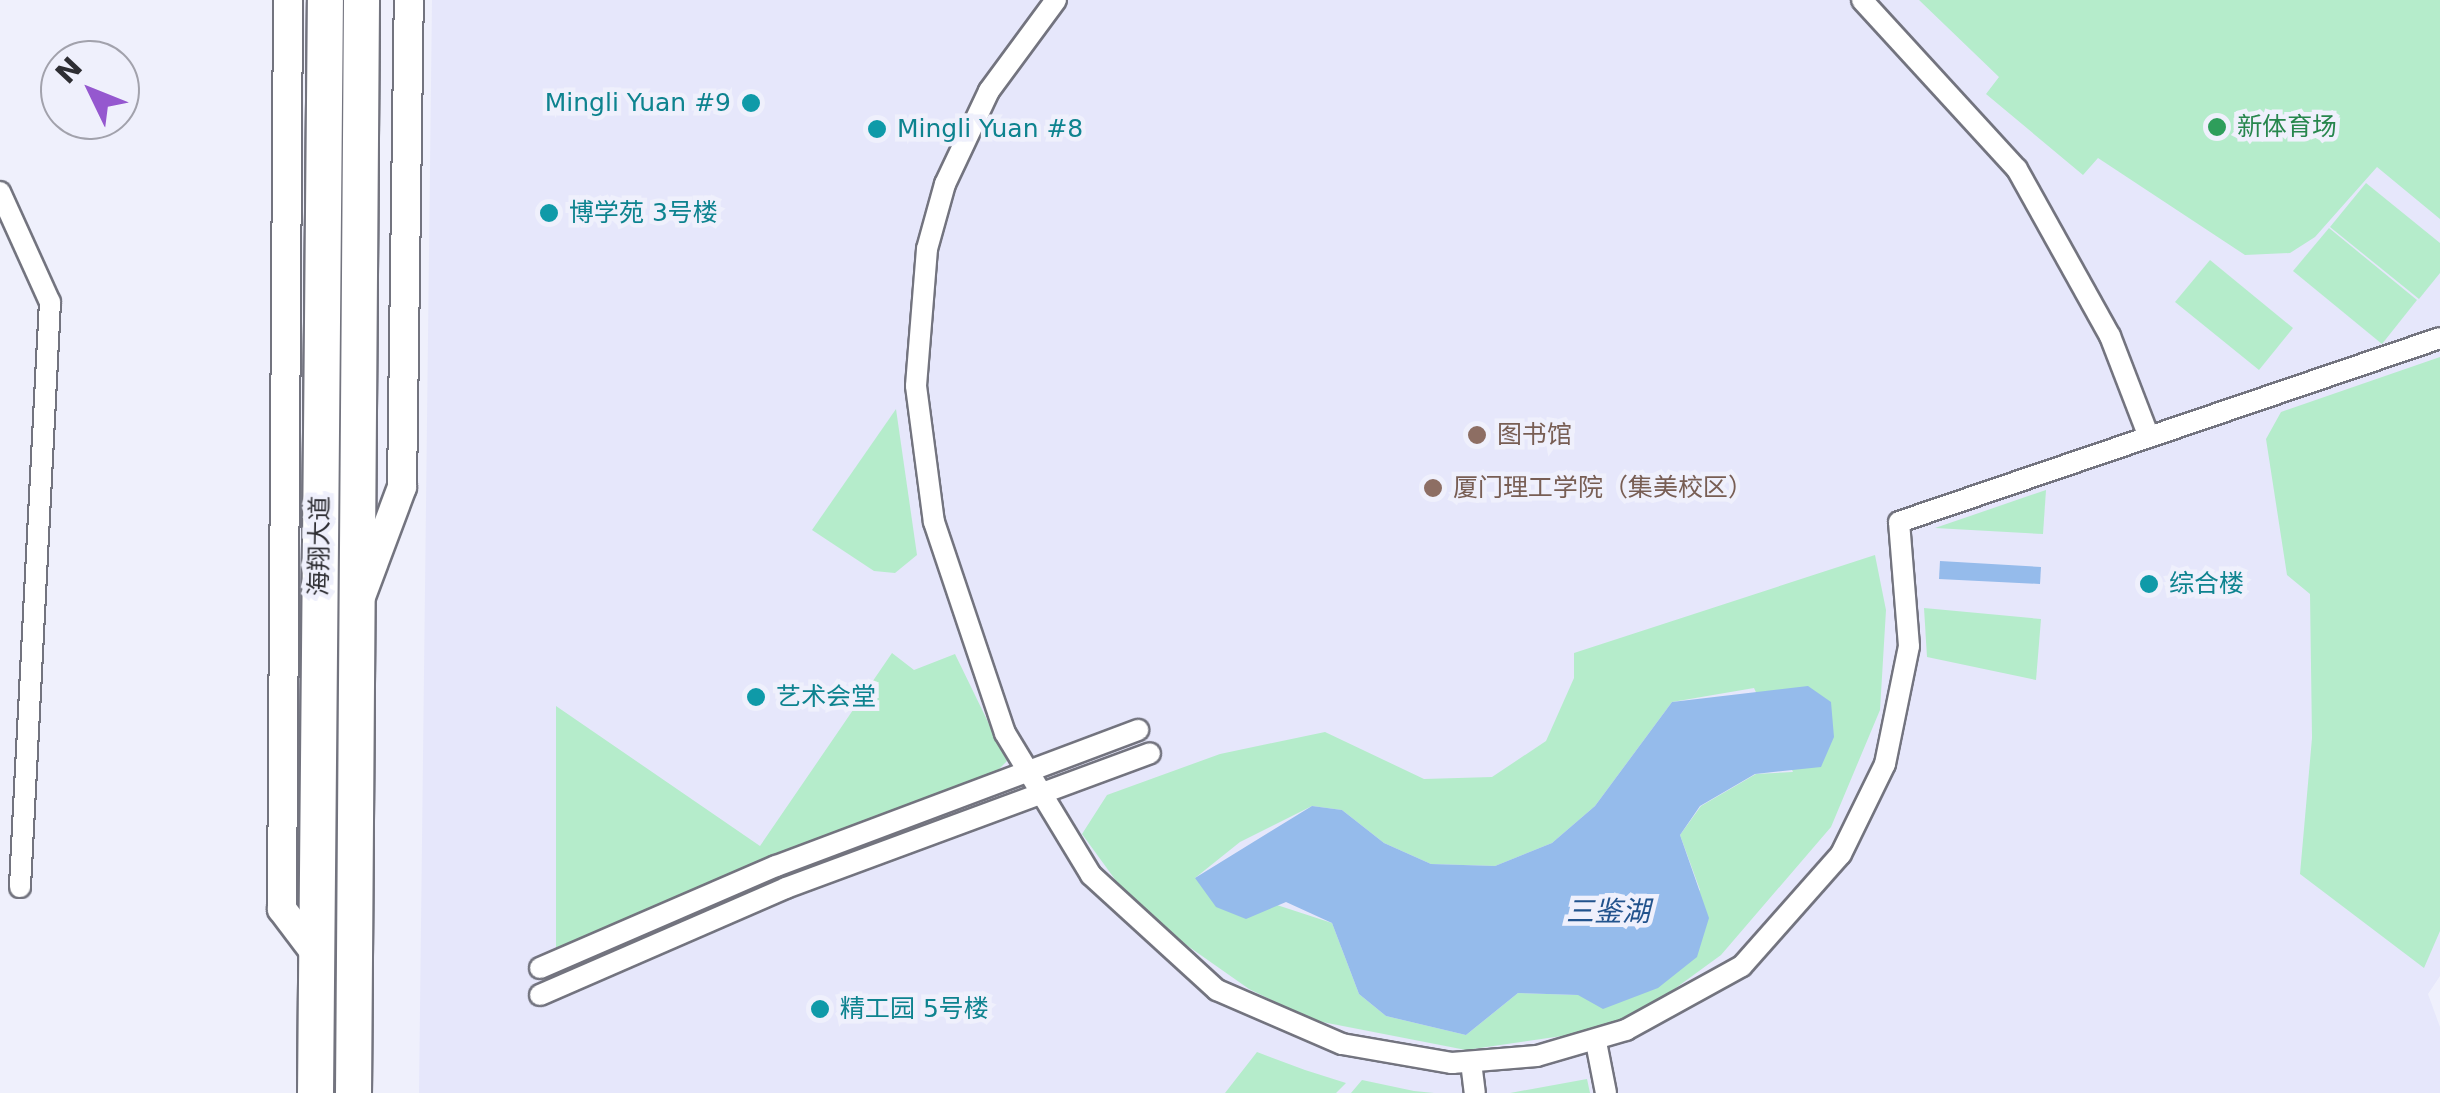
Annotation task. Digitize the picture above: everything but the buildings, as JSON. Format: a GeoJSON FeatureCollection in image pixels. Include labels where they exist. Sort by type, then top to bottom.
{"type":"FeatureCollection","features":[{"type":"Feature","properties":{"kind":"highway","name":"海翔大道"},"geometry":{"type":"LineString","coordinates":[[314,1093],[325,0]]}},
{"type":"Feature","properties":{"kind":"highway","name":"海翔大道"},"geometry":{"type":"LineString","coordinates":[[353,1093],[361,0]]}},
{"type":"Feature","properties":{"kind":"street"},"geometry":{"type":"LineString","coordinates":[[288,0],[282,909],[316,954]]}},
{"type":"Feature","properties":{"kind":"street"},"geometry":{"type":"LineString","coordinates":[[356,609],[402,487],[408,0]]}},
{"type":"Feature","properties":{"kind":"street"},"geometry":{"type":"LineString","coordinates":[[1056,0],[989,91],[945,184],[927,249],[916,386],[940,541],[982,681],[1024,774],[1121,910],[1216,990],[1342,1044],[1471,1062],[1596,1042],[1742,966],[1841,854],[1885,764],[1904,684],[1910,602],[1900,522],[2440,338]]}},
{"type":"Feature","properties":{"kind":"street"},"geometry":{"type":"LineString","coordinates":[[1862,0],[2017,168],[2110,336],[2150,437]]}},
{"type":"Feature","properties":{"kind":"street"},"geometry":{"type":"LineString","coordinates":[[0,192],[50,302],[20,887]]}},
{"type":"Feature","properties":{"kind":"street"},"geometry":{"type":"LineString","coordinates":[[540,968],[776,866],[1138,730]]}},
{"type":"Feature","properties":{"kind":"street"},"geometry":{"type":"LineString","coordinates":[[540,996],[786,888],[1038,798],[1150,752]]}},
{"type":"Feature","properties":{"kind":"street"},"geometry":{"type":"LineString","coordinates":[[1596,1042],[1606,1093]]}},
{"type":"Feature","properties":{"kind":"street"},"geometry":{"type":"LineString","coordinates":[[1471,1062],[1475,1093]]}},
{"type":"Feature","properties":{"kind":"shaded area","name":"厦门理工学院（集美校区）"},"geometry":{"type":"Polygon","coordinates":[[[432,0],[2440,0],[2440,976],[2428,994],[2440,1027],[2440,1093],[419,1093],[432,0]]]}},
{"type":"Feature","properties":{"kind":"green space","name":"新体育场"},"geometry":{"type":"Polygon","coordinates":[[[1919,0],[2440,0],[2440,219],[2377,167],[2315,237],[2290,253],[2245,255],[2098,158],[2083,175],[1986,94],[1999,77],[1919,0]]]}},
{"type":"Feature","properties":{"kind":"green space"},"geometry":{"type":"Polygon","coordinates":[[[2366,183],[2440,243],[2440,273],[2419,299],[2330,227],[2366,183]]]}},
{"type":"Feature","properties":{"kind":"green space"},"geometry":{"type":"Polygon","coordinates":[[[2329,228],[2417,300],[2382,344],[2293,271],[2329,228]]]}},
{"type":"Feature","properties":{"kind":"green space"},"geometry":{"type":"Polygon","coordinates":[[[2210,260],[2293,328],[2259,370],[2175,302],[2210,260]]]}},
{"type":"Feature","properties":{"kind":"green space"},"geometry":{"type":"Polygon","coordinates":[[[2440,357],[2440,931],[2424,968],[2300,874],[2312,738],[2310,594],[2287,575],[2266,439],[2281,412],[2440,357]]]}},
{"type":"Feature","properties":{"kind":"green space"},"geometry":{"type":"Polygon","coordinates":[[[896,409],[917,555],[895,573],[874,571],[812,530],[896,409]]]}},
{"type":"Feature","properties":{"kind":"green space"},"geometry":{"type":"Polygon","coordinates":[[[2046,490],[2043,534],[1935,528],[2046,490]]]}},
{"type":"Feature","properties":{"kind":"green space"},"geometry":{"type":"Polygon","coordinates":[[[1875,555],[1886,610],[1880,710],[1831,827],[1721,955],[1651,1006],[1590,1032],[1466,1050],[1312,1020],[1249,989],[1138,911],[1082,834],[1107,795],[1220,754],[1325,732],[1424,779],[1492,777],[1546,741],[1574,678],[1574,653],[1875,555]],[[1754,688],[1672,702],[1595,806],[1552,843],[1495,866],[1431,864],[1384,843],[1342,810],[1312,806],[1240,842],[1195,878],[1332,923],[1359,994],[1386,1016],[1466,1035],[1518,993],[1578,995],[1700,890],[1680,835],[1701,806],[1756,774],[1793,772],[1754,688]]]}},
{"type":"Feature","properties":{"kind":"green space"},"geometry":{"type":"Polygon","coordinates":[[[1924,608],[2041,619],[2036,680],[1927,657],[1924,608]]]}},
{"type":"Feature","properties":{"kind":"green space"},"geometry":{"type":"Polygon","coordinates":[[[892,653],[914,670],[955,654],[1007,761],[993,775],[556,952],[556,706],[760,846],[892,653]]]}},
{"type":"Feature","properties":{"kind":"green space"},"geometry":{"type":"Polygon","coordinates":[[[1257,1052],[1346,1083],[1336,1093],[1225,1093],[1257,1052]]]}},
{"type":"Feature","properties":{"kind":"green space"},"geometry":{"type":"Polygon","coordinates":[[[1587,1079],[1590,1093],[1510,1093],[1587,1079]]]}},
{"type":"Feature","properties":{"kind":"green space"},"geometry":{"type":"Polygon","coordinates":[[[1362,1080],[1414,1091],[1434,1093],[1351,1093],[1362,1080]]]}},
{"type":"Feature","properties":{"kind":"water"},"geometry":{"type":"Polygon","coordinates":[[[1940,561],[2041,567],[2040,584],[1939,579],[1940,561]]]}},
{"type":"Feature","properties":{"kind":"water","name":"三鉴湖"},"geometry":{"type":"Polygon","coordinates":[[[1808,686],[1831,702],[1834,737],[1821,767],[1755,774],[1700,806],[1680,835],[1709,918],[1697,957],[1658,988],[1603,1009],[1578,995],[1518,993],[1466,1035],[1386,1016],[1359,994],[1332,923],[1286,902],[1246,919],[1216,907],[1195,878],[1312,806],[1342,810],[1384,843],[1431,864],[1495,866],[1552,843],[1595,806],[1672,702],[1808,686]]]}},
{"type":"Feature","properties":{"kind":"place","name":"Mingli Yuan #9"},"geometry":{"type":"Point","coordinates":[751,103]}},
{"type":"Feature","properties":{"kind":"place","name":"新体育场"},"geometry":{"type":"Point","coordinates":[2217,127]}},
{"type":"Feature","properties":{"kind":"place","name":"Mingli Yuan #8"},"geometry":{"type":"Point","coordinates":[877,129]}},
{"type":"Feature","properties":{"kind":"place","name":"博学苑 3号楼"},"geometry":{"type":"Point","coordinates":[549,213]}},
{"type":"Feature","properties":{"kind":"place","name":"图书馆"},"geometry":{"type":"Point","coordinates":[1477,435]}},
{"type":"Feature","properties":{"kind":"place","name":"厦门理工学院（集美校区）"},"geometry":{"type":"Point","coordinates":[1433,488]}},
{"type":"Feature","properties":{"kind":"place","name":"综合楼"},"geometry":{"type":"Point","coordinates":[2149,584]}},
{"type":"Feature","properties":{"kind":"place","name":"艺术会堂"},"geometry":{"type":"Point","coordinates":[756,697]}},
{"type":"Feature","properties":{"kind":"place","name":"精工园 5号楼"},"geometry":{"type":"Point","coordinates":[820,1009]}}]}
